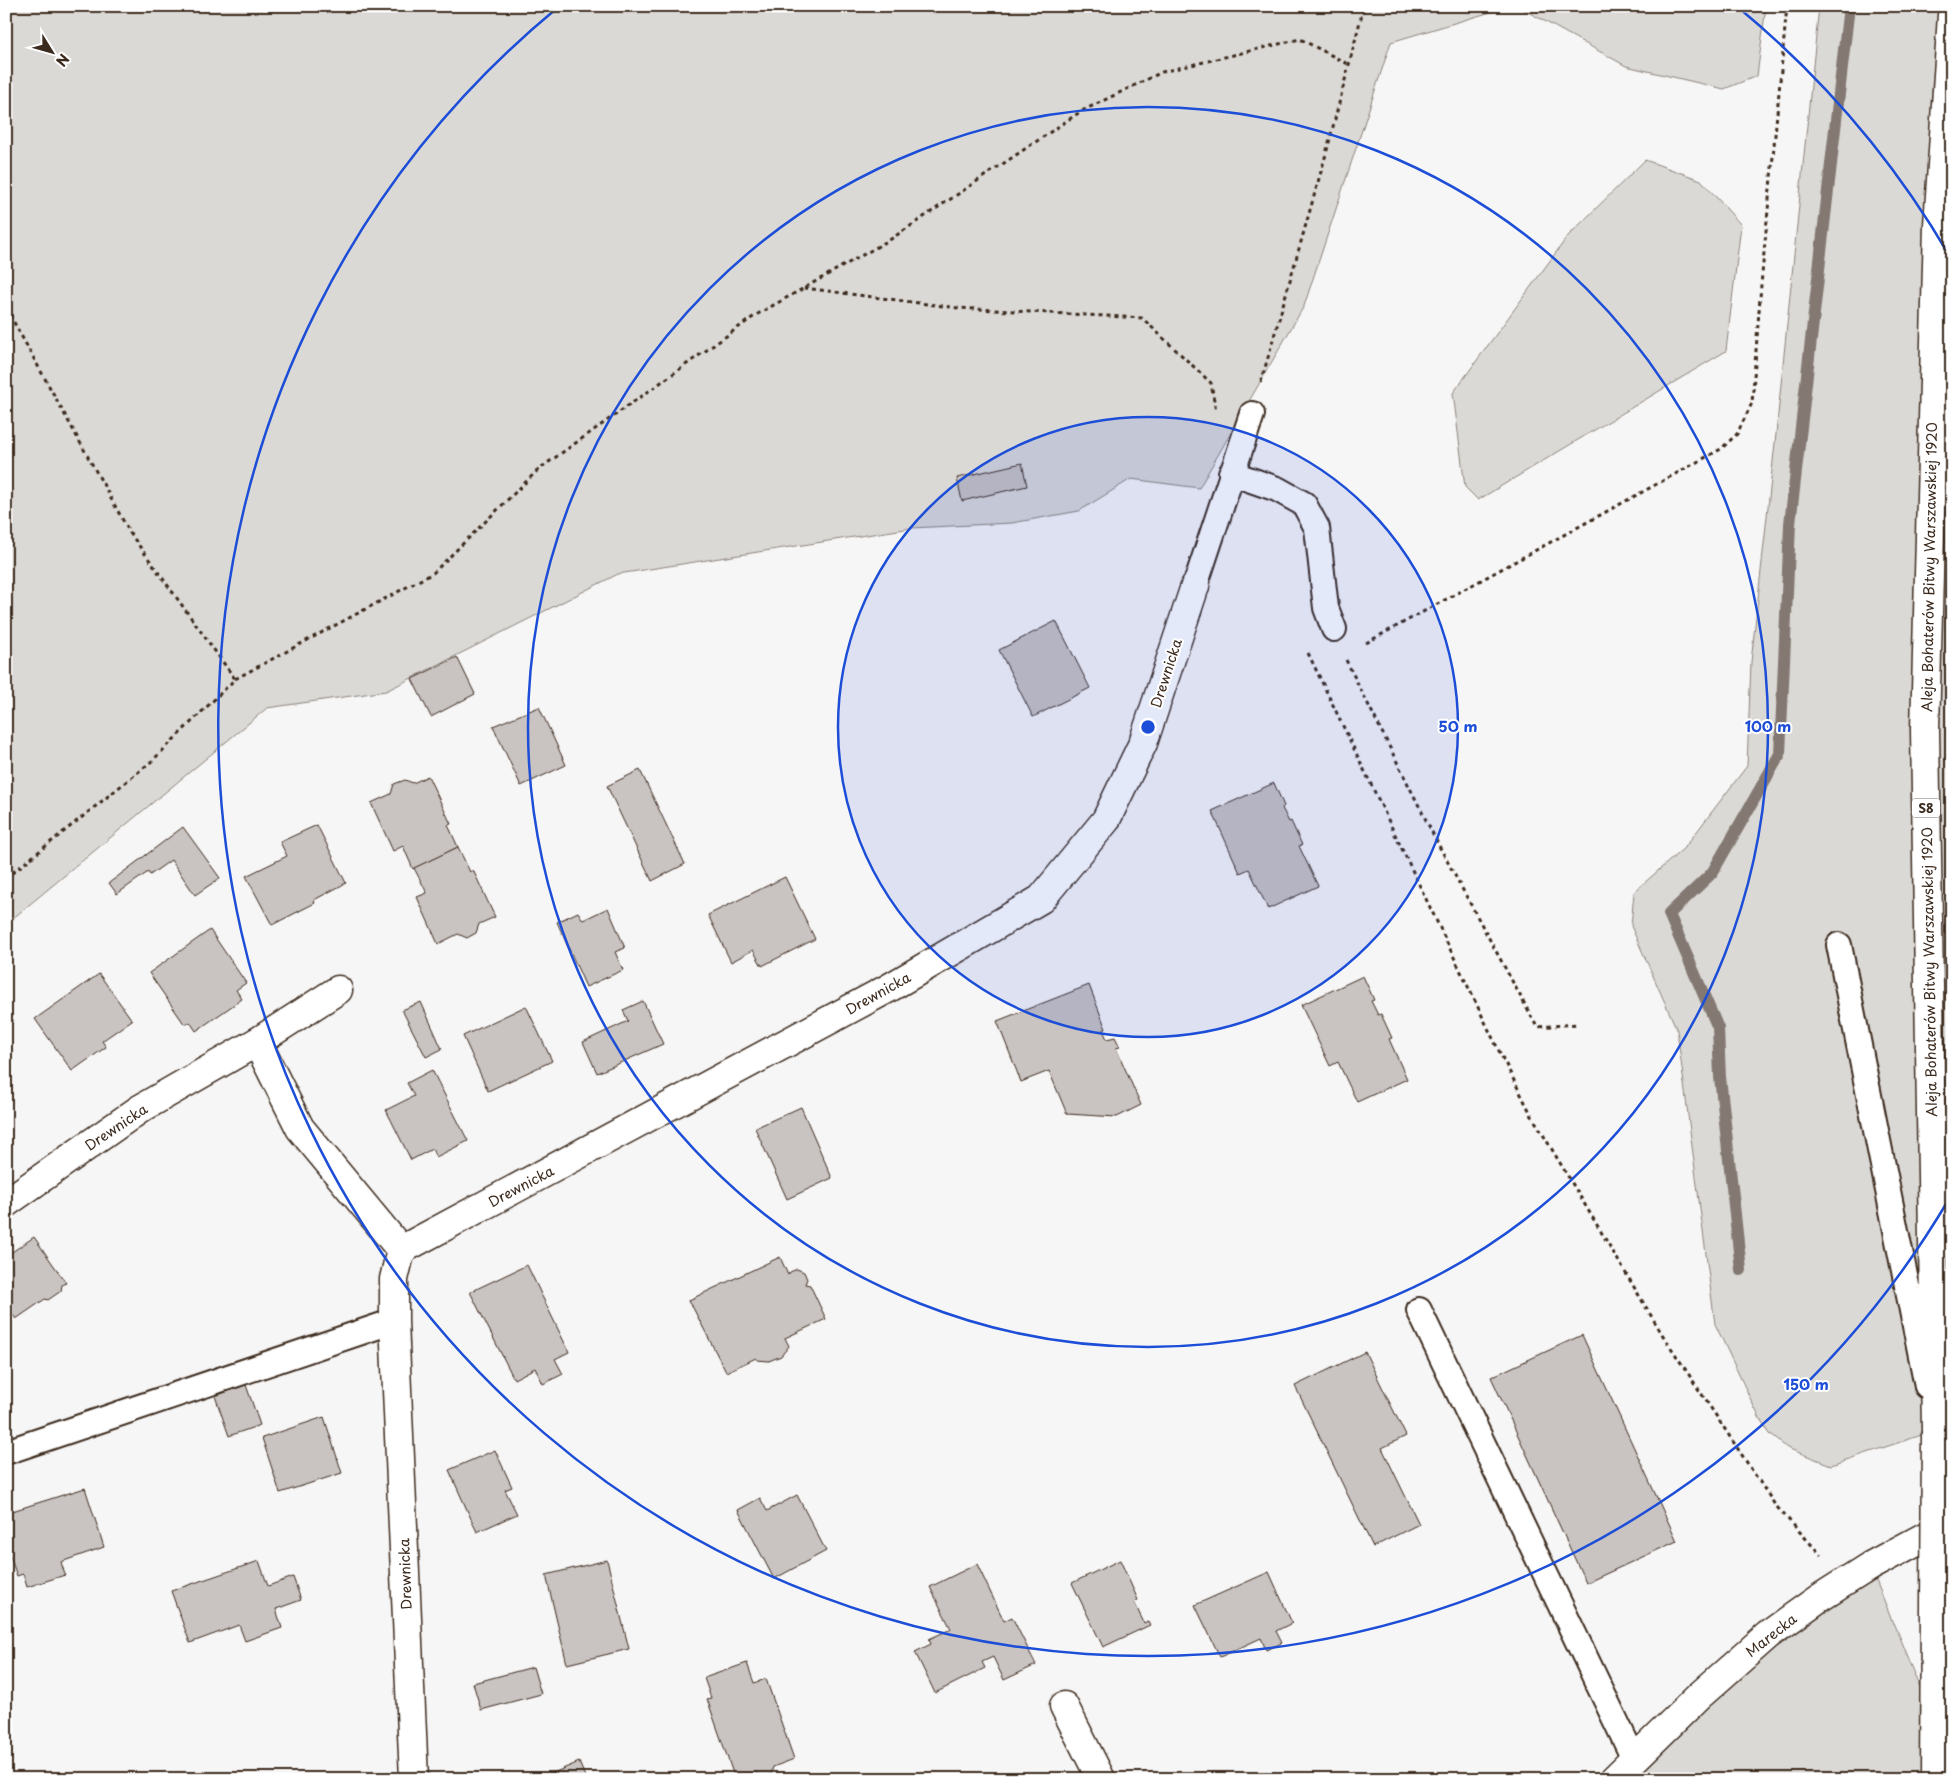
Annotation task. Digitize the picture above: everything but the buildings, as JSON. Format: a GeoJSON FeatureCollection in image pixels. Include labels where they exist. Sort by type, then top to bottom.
{"type":"FeatureCollection","features":[{"type":"Feature","properties":{"kind":"main road","name":"Aleja Bohaterów Bitwy Warszawskiej 1920"},"geometry":{"type":"LineString","coordinates":[[1934,1779],[1936,1431],[1925,730],[1938,225],[1952,15]]}},
{"type":"Feature","properties":{"kind":"main road","name":"Drewnicka"},"geometry":{"type":"LineString","coordinates":[[414,1779],[394,1321],[394,1279],[401,1250],[880,993],[1040,899],[1106,820],[1143,743],[1195,586]]}},
{"type":"Feature","properties":{"kind":"main road","name":"Drewnicka"},"geometry":{"type":"LineString","coordinates":[[6,1203],[140,1109],[256,1042],[338,990]]}},
{"type":"Feature","properties":{"kind":"main road"},"geometry":{"type":"LineString","coordinates":[[256,1042],[300,1128],[401,1250]]}},
{"type":"Feature","properties":{"kind":"main road","name":"Marecka"},"geometry":{"type":"LineString","coordinates":[[1614,1779],[1699,1696],[1768,1635],[1818,1599],[1870,1566],[1952,1522]]}},
{"type":"Feature","properties":{"kind":"main road"},"geometry":{"type":"LineString","coordinates":[[1064,1706],[1101,1779]]}},
{"type":"Feature","properties":{"kind":"lane"},"geometry":{"type":"LineString","coordinates":[[1195,586],[1252,414]]}},
{"type":"Feature","properties":{"kind":"lane"},"geometry":{"type":"LineString","coordinates":[[1232,473],[1277,489],[1304,504],[1316,528],[1330,619]]}},
{"type":"Feature","properties":{"kind":"lane"},"geometry":{"type":"LineString","coordinates":[[1838,944],[1936,1431]]}},
{"type":"Feature","properties":{"kind":"lane"},"geometry":{"type":"LineString","coordinates":[[1420,1310],[1634,1760]]}},
{"type":"Feature","properties":{"kind":"lane"},"geometry":{"type":"LineString","coordinates":[[6,1452],[394,1321]]}},
{"type":"Feature","properties":{"kind":"path"},"geometry":{"type":"LineString","coordinates":[[1252,414],[1350,65],[1364,6]]}},
{"type":"Feature","properties":{"kind":"path"},"geometry":{"type":"LineString","coordinates":[[1360,646],[1721,449],[1737,434],[1752,403],[1787,6]]}},
{"type":"Feature","properties":{"kind":"path"},"geometry":{"type":"LineString","coordinates":[[6,878],[152,761],[234,679],[433,573],[539,469],[756,315],[891,239],[1080,112],[1162,72],[1300,39],[1350,65]]}},
{"type":"Feature","properties":{"kind":"path"},"geometry":{"type":"LineString","coordinates":[[804,288],[958,308],[1142,318],[1211,383],[1217,418]]}},
{"type":"Feature","properties":{"kind":"path"},"geometry":{"type":"LineString","coordinates":[[6,308],[130,534],[234,679]]}},
{"type":"Feature","properties":{"kind":"path"},"geometry":{"type":"LineString","coordinates":[[1330,619],[1305,631],[1305,648],[1532,1116],[1662,1334],[1774,1505],[1824,1557]]}},
{"type":"Feature","properties":{"kind":"path"},"geometry":{"type":"LineString","coordinates":[[1343,655],[1438,844],[1537,1027],[1578,1024]]}},
{"type":"Feature","properties":{"kind":"shaded area"},"geometry":{"type":"Polygon","coordinates":[[[6,6],[1511,6],[1391,42],[1304,306],[1199,488],[1131,479],[1079,511],[1012,523],[911,528],[618,574],[386,691],[267,708],[6,924],[6,6]]]}},
{"type":"Feature","properties":{"kind":"shaded area"},"geometry":{"type":"Polygon","coordinates":[[[1517,6],[1766,6],[1757,76],[1724,89],[1626,66],[1517,6]]]}},
{"type":"Feature","properties":{"kind":"shaded area"},"geometry":{"type":"Polygon","coordinates":[[[1819,6],[1952,6],[1952,1425],[1831,1465],[1787,1448],[1770,1434],[1760,1419],[1715,1324],[1677,1030],[1631,926],[1634,892],[1685,847],[1747,766],[1751,662],[1819,6]]]}},
{"type":"Feature","properties":{"kind":"shaded area"},"geometry":{"type":"Polygon","coordinates":[[[1645,160],[1701,180],[1741,225],[1726,351],[1478,500],[1465,487],[1453,393],[1568,236],[1645,160]]]}},
{"type":"Feature","properties":{"kind":"shaded area"},"geometry":{"type":"Polygon","coordinates":[[[1870,1566],[1923,1696],[1952,1701],[1952,1779],[1614,1779],[1870,1566]]]}},
{"type":"Feature","properties":{"kind":"waterway"},"geometry":{"type":"LineString","coordinates":[[1741,1270],[1720,1077],[1718,1028],[1669,914],[1712,873],[1780,754],[1790,524],[1849,6]]}}]}
